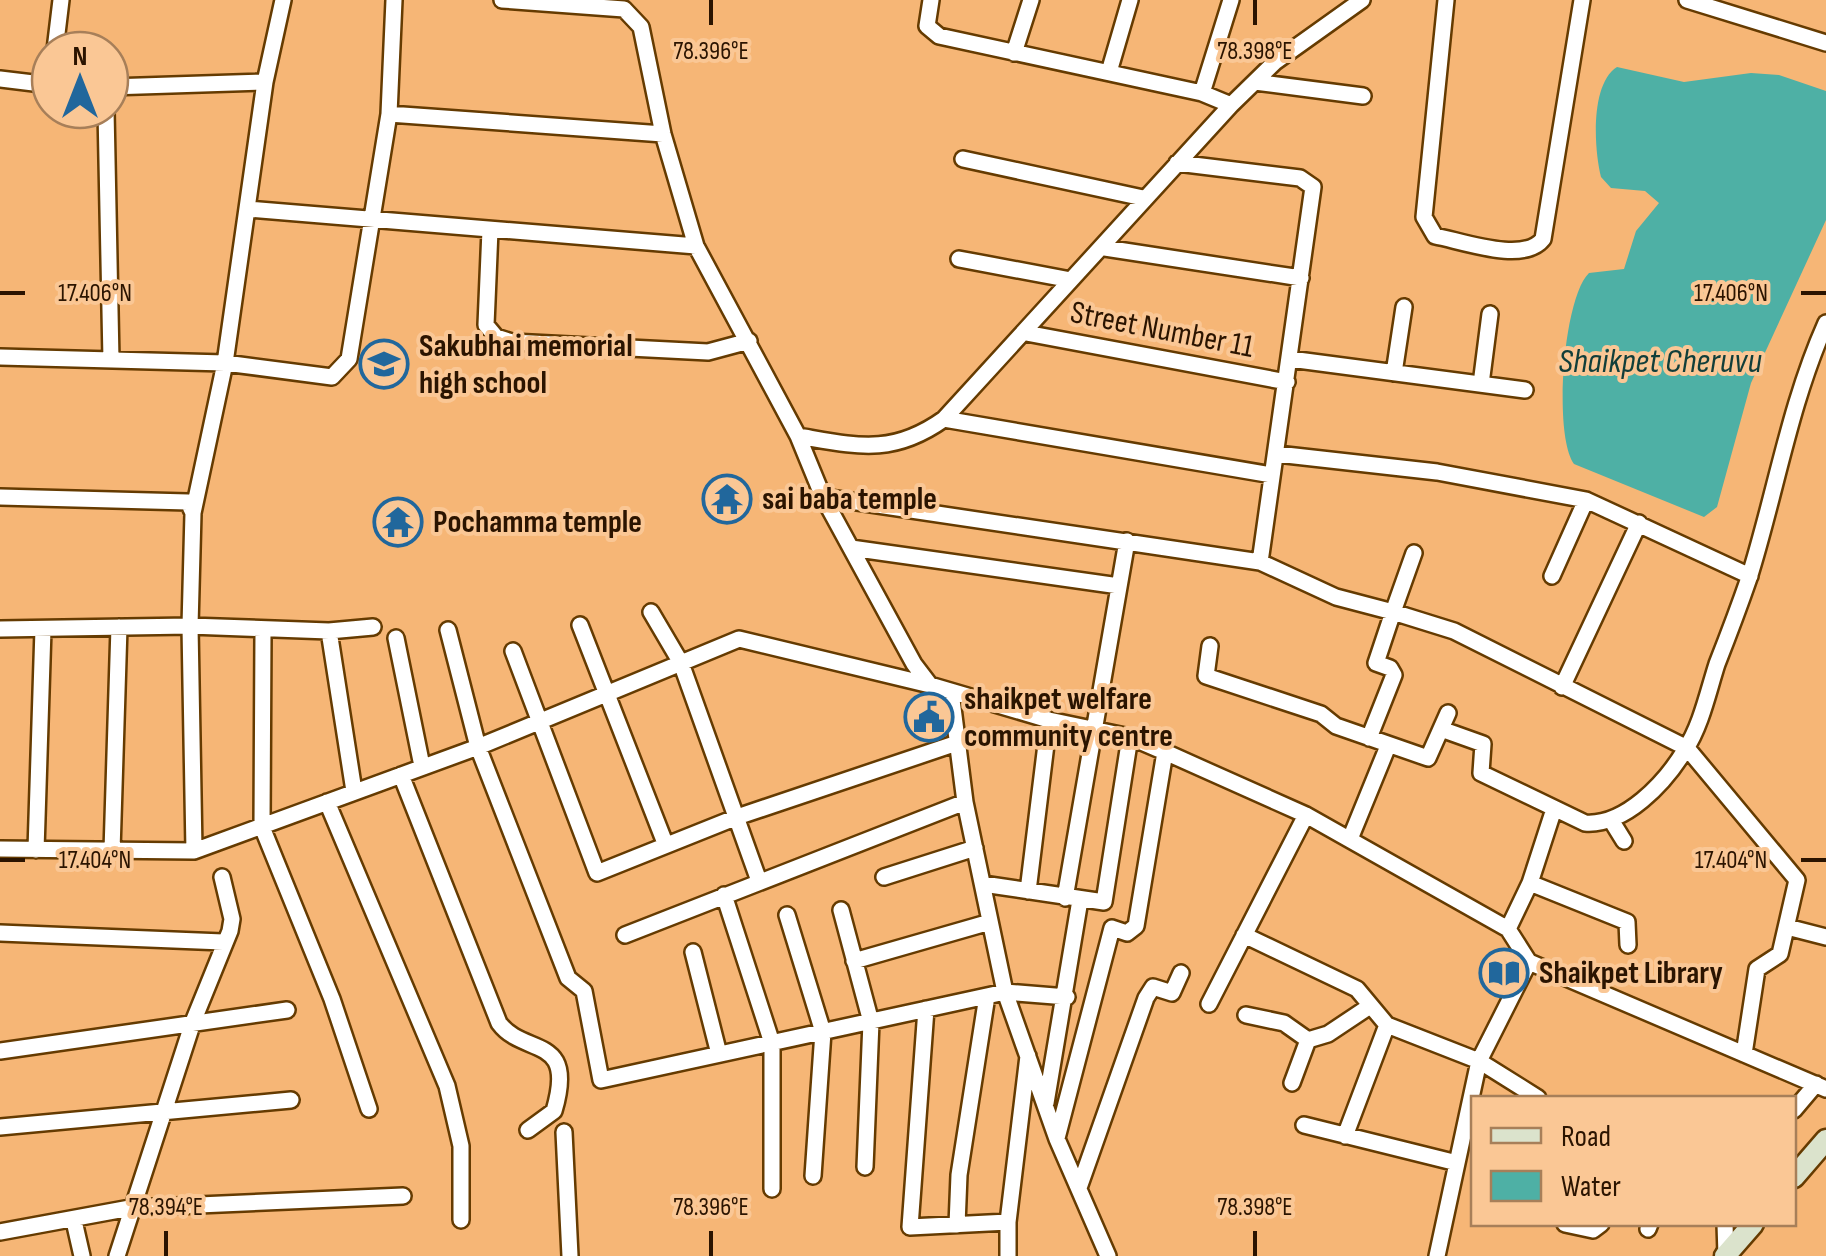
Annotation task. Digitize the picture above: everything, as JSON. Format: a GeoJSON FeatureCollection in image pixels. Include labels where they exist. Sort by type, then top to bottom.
{"type":"FeatureCollection","features":[{"type":"Feature","properties":{"kind":"street"},"geometry":{"type":"LineString","coordinates":[[57,30],[61,0]]}},
{"type":"Feature","properties":{"kind":"street"},"geometry":{"type":"LineString","coordinates":[[194,852],[190,626],[193,512],[225,363],[265,82],[282,0]]}},
{"type":"Feature","properties":{"kind":"street"},"geometry":{"type":"LineString","coordinates":[[0,357],[225,363],[332,376],[349,360],[372,222],[389,114],[394,0]]}},
{"type":"Feature","properties":{"kind":"street"},"geometry":{"type":"LineString","coordinates":[[502,0],[624,9],[634,15],[646,46],[663,134],[696,246],[750,341],[798,436],[823,497],[930,685]]}},
{"type":"Feature","properties":{"kind":"street"},"geometry":{"type":"LineString","coordinates":[[931,0],[926,19],[930,31],[1202,93],[1231,105]]}},
{"type":"Feature","properties":{"kind":"street"},"geometry":{"type":"LineString","coordinates":[[1014,53],[1031,0]]}},
{"type":"Feature","properties":{"kind":"street"},"geometry":{"type":"LineString","coordinates":[[1108,72],[1130,0]]}},
{"type":"Feature","properties":{"kind":"street"},"geometry":{"type":"LineString","coordinates":[[1202,93],[1231,0]]}},
{"type":"Feature","properties":{"kind":"street"},"geometry":{"type":"LineString","coordinates":[[798,436],[857,446],[891,446],[916,439],[944,419],[1105,248],[1143,198],[1231,105],[1362,0]]}},
{"type":"Feature","properties":{"kind":"street"},"geometry":{"type":"LineString","coordinates":[[1446,0],[1424,218],[1435,236],[1522,251],[1538,246],[1543,239],[1582,0]]}},
{"type":"Feature","properties":{"kind":"street"},"geometry":{"type":"LineString","coordinates":[[1687,0],[1826,44]]}},
{"type":"Feature","properties":{"kind":"street"},"geometry":{"type":"LineString","coordinates":[[0,79],[30,83]]}},
{"type":"Feature","properties":{"kind":"street"},"geometry":{"type":"LineString","coordinates":[[130,86],[265,82]]}},
{"type":"Feature","properties":{"kind":"street"},"geometry":{"type":"LineString","coordinates":[[1255,82],[1363,96]]}},
{"type":"Feature","properties":{"kind":"street"},"geometry":{"type":"LineString","coordinates":[[389,114],[663,134]]}},
{"type":"Feature","properties":{"kind":"street"},"geometry":{"type":"LineString","coordinates":[[106,130],[112,360]]}},
{"type":"Feature","properties":{"kind":"street"},"geometry":{"type":"LineString","coordinates":[[964,159],[1143,198]]}},
{"type":"Feature","properties":{"kind":"street"},"geometry":{"type":"LineString","coordinates":[[1178,163],[1307,181],[1314,197],[1260,562]]}},
{"type":"Feature","properties":{"kind":"street"},"geometry":{"type":"LineString","coordinates":[[247,209],[696,246]]}},
{"type":"Feature","properties":{"kind":"street"},"geometry":{"type":"LineString","coordinates":[[490,230],[486,326],[496,337],[512,342],[708,352],[750,341]]}},
{"type":"Feature","properties":{"kind":"street"},"geometry":{"type":"LineString","coordinates":[[1105,248],[1301,278]]}},
{"type":"Feature","properties":{"kind":"street"},"geometry":{"type":"LineString","coordinates":[[958,258],[1071,280]]}},
{"type":"Feature","properties":{"kind":"street"},"geometry":{"type":"LineString","coordinates":[[1394,373],[1404,307]]}},
{"type":"Feature","properties":{"kind":"street"},"geometry":{"type":"LineString","coordinates":[[1481,384],[1490,314]]}},
{"type":"Feature","properties":{"kind":"street"},"geometry":{"type":"LineString","coordinates":[[1442,730],[1483,744],[1481,773],[1585,823],[1611,820],[1660,783],[1687,748],[1750,576],[1803,374],[1826,322]]}},
{"type":"Feature","properties":{"kind":"street","name":"Street Number 11"},"geometry":{"type":"LineString","coordinates":[[1026,333],[1287,382]]}},
{"type":"Feature","properties":{"kind":"street"},"geometry":{"type":"LineString","coordinates":[[1290,360],[1525,390]]}},
{"type":"Feature","properties":{"kind":"street"},"geometry":{"type":"LineString","coordinates":[[944,419],[1272,476]]}},
{"type":"Feature","properties":{"kind":"street"},"geometry":{"type":"LineString","coordinates":[[1277,454],[1437,472],[1586,500],[1750,576]]}},
{"type":"Feature","properties":{"kind":"street"},"geometry":{"type":"LineString","coordinates":[[0,497],[176,500],[188,502],[193,512]]}},
{"type":"Feature","properties":{"kind":"street"},"geometry":{"type":"LineString","coordinates":[[823,497],[1260,562],[1336,596],[1454,632],[1687,748],[1798,880],[1778,958],[1757,969],[1744,1054]]}},
{"type":"Feature","properties":{"kind":"street"},"geometry":{"type":"LineString","coordinates":[[1552,576],[1586,500]]}},
{"type":"Feature","properties":{"kind":"street"},"geometry":{"type":"LineString","coordinates":[[1562,687],[1638,523]]}},
{"type":"Feature","properties":{"kind":"street"},"geometry":{"type":"LineString","coordinates":[[1046,1104],[1066,997],[1072,899],[1093,727],[1127,541]]}},
{"type":"Feature","properties":{"kind":"street"},"geometry":{"type":"LineString","coordinates":[[851,548],[1118,586]]}},
{"type":"Feature","properties":{"kind":"street"},"geometry":{"type":"LineString","coordinates":[[1369,738],[1394,675],[1376,662],[1414,554]]}},
{"type":"Feature","properties":{"kind":"street"},"geometry":{"type":"LineString","coordinates":[[652,612],[681,664],[759,881]]}},
{"type":"Feature","properties":{"kind":"street"},"geometry":{"type":"LineString","coordinates":[[580,624],[665,844]]}},
{"type":"Feature","properties":{"kind":"street"},"geometry":{"type":"LineString","coordinates":[[0,630],[190,626],[329,632],[373,626]]}},
{"type":"Feature","properties":{"kind":"street"},"geometry":{"type":"LineString","coordinates":[[112,852],[119,627]]}},
{"type":"Feature","properties":{"kind":"street"},"geometry":{"type":"LineString","coordinates":[[36,850],[43,629]]}},
{"type":"Feature","properties":{"kind":"street"},"geometry":{"type":"LineString","coordinates":[[448,630],[478,747],[568,978],[584,991],[601,1080],[1005,992],[1066,997]]}},
{"type":"Feature","properties":{"kind":"street"},"geometry":{"type":"LineString","coordinates":[[263,632],[262,827],[332,999],[369,1108]]}},
{"type":"Feature","properties":{"kind":"street"},"geometry":{"type":"LineString","coordinates":[[329,632],[354,791]]}},
{"type":"Feature","properties":{"kind":"street"},"geometry":{"type":"LineString","coordinates":[[396,638],[422,766]]}},
{"type":"Feature","properties":{"kind":"street"},"geometry":{"type":"LineString","coordinates":[[0,849],[194,852],[478,747],[739,639],[930,685],[1049,720],[1093,727],[1166,752],[1306,816],[1508,930],[1529,962],[1821,1086],[1796,1108]]}},
{"type":"Feature","properties":{"kind":"street"},"geometry":{"type":"LineString","coordinates":[[1210,646],[1206,676],[1321,714],[1388,746],[1430,758],[1448,713]]}},
{"type":"Feature","properties":{"kind":"street"},"geometry":{"type":"LineString","coordinates":[[513,651],[543,720],[597,873],[737,817],[958,743]]}},
{"type":"Feature","properties":{"kind":"street"},"geometry":{"type":"LineString","coordinates":[[951,692],[965,802],[1005,992],[1057,1139],[1080,1184],[1108,1256]]}},
{"type":"Feature","properties":{"kind":"street"},"geometry":{"type":"LineString","coordinates":[[1028,891],[1049,720]]}},
{"type":"Feature","properties":{"kind":"street"},"geometry":{"type":"LineString","coordinates":[[983,884],[1104,902],[1130,738]]}},
{"type":"Feature","properties":{"kind":"street"},"geometry":{"type":"LineString","coordinates":[[1350,839],[1388,746]]}},
{"type":"Feature","properties":{"kind":"street"},"geometry":{"type":"LineString","coordinates":[[1057,1139],[1112,928],[1127,933],[1136,926],[1166,752]]}},
{"type":"Feature","properties":{"kind":"street"},"geometry":{"type":"LineString","coordinates":[[401,774],[498,1023],[505,1032],[547,1051],[558,1068],[554,1112],[528,1130]]}},
{"type":"Feature","properties":{"kind":"street"},"geometry":{"type":"LineString","coordinates":[[327,802],[447,1086],[461,1146],[462,1220]]}},
{"type":"Feature","properties":{"kind":"street"},"geometry":{"type":"LineString","coordinates":[[625,935],[759,881],[790,874],[965,802]]}},
{"type":"Feature","properties":{"kind":"street"},"geometry":{"type":"LineString","coordinates":[[1508,930],[1530,883],[1554,808]]}},
{"type":"Feature","properties":{"kind":"street"},"geometry":{"type":"LineString","coordinates":[[1209,1004],[1306,816]]}},
{"type":"Feature","properties":{"kind":"street"},"geometry":{"type":"LineString","coordinates":[[1611,820],[1624,842]]}},
{"type":"Feature","properties":{"kind":"street"},"geometry":{"type":"LineString","coordinates":[[884,878],[976,848]]}},
{"type":"Feature","properties":{"kind":"street"},"geometry":{"type":"LineString","coordinates":[[117,1256],[193,1022],[232,918],[222,877]]}},
{"type":"Feature","properties":{"kind":"street"},"geometry":{"type":"LineString","coordinates":[[1530,883],[1627,922],[1628,945]]}},
{"type":"Feature","properties":{"kind":"street"},"geometry":{"type":"LineString","coordinates":[[724,895],[772,1043],[772,1188]]}},
{"type":"Feature","properties":{"kind":"street"},"geometry":{"type":"LineString","coordinates":[[841,910],[870,1022],[865,1167]]}},
{"type":"Feature","properties":{"kind":"street"},"geometry":{"type":"LineString","coordinates":[[787,915],[823,1032],[814,1176]]}},
{"type":"Feature","properties":{"kind":"street"},"geometry":{"type":"LineString","coordinates":[[854,961],[990,922]]}},
{"type":"Feature","properties":{"kind":"street"},"geometry":{"type":"LineString","coordinates":[[1788,926],[1826,937]]}},
{"type":"Feature","properties":{"kind":"street"},"geometry":{"type":"LineString","coordinates":[[0,933],[223,942]]}},
{"type":"Feature","properties":{"kind":"street"},"geometry":{"type":"LineString","coordinates":[[1244,935],[1357,989],[1387,1025],[1479,1061],[1535,1096]]}},
{"type":"Feature","properties":{"kind":"street"},"geometry":{"type":"LineString","coordinates":[[692,952],[719,1054]]}},
{"type":"Feature","properties":{"kind":"street"},"geometry":{"type":"LineString","coordinates":[[1473,1096],[1479,1061],[1529,962]]}},
{"type":"Feature","properties":{"kind":"street"},"geometry":{"type":"LineString","coordinates":[[1080,1184],[1146,998],[1153,987],[1172,992],[1181,973]]}},
{"type":"Feature","properties":{"kind":"street"},"geometry":{"type":"LineString","coordinates":[[957,1226],[959,1175],[987,996]]}},
{"type":"Feature","properties":{"kind":"street"},"geometry":{"type":"LineString","coordinates":[[1308,1040],[1328,1034],[1370,1006]]}},
{"type":"Feature","properties":{"kind":"street"},"geometry":{"type":"LineString","coordinates":[[926,1009],[910,1227],[1008,1222]]}},
{"type":"Feature","properties":{"kind":"street"},"geometry":{"type":"LineString","coordinates":[[0,1051],[287,1010]]}},
{"type":"Feature","properties":{"kind":"street"},"geometry":{"type":"LineString","coordinates":[[1246,1015],[1284,1023],[1308,1040]]}},
{"type":"Feature","properties":{"kind":"street"},"geometry":{"type":"LineString","coordinates":[[1345,1136],[1387,1025]]}},
{"type":"Feature","properties":{"kind":"street"},"geometry":{"type":"LineString","coordinates":[[1292,1083],[1308,1040]]}},
{"type":"Feature","properties":{"kind":"street"},"geometry":{"type":"LineString","coordinates":[[1008,1256],[1008,1222],[1028,1054]]}},
{"type":"Feature","properties":{"kind":"street"},"geometry":{"type":"LineString","coordinates":[[0,1127],[168,1108],[291,1100]]}},
{"type":"Feature","properties":{"kind":"street"},"geometry":{"type":"LineString","coordinates":[[1437,1256],[1471,1108]]}},
{"type":"Feature","properties":{"kind":"street"},"geometry":{"type":"LineString","coordinates":[[1304,1125],[1463,1156]]}},
{"type":"Feature","properties":{"kind":"street"},"geometry":{"type":"LineString","coordinates":[[564,1132],[570,1256]]}},
{"type":"Feature","properties":{"kind":"street"},"geometry":{"type":"LineString","coordinates":[[1796,1175],[1826,1140]]}},
{"type":"Feature","properties":{"kind":"street"},"geometry":{"type":"LineString","coordinates":[[0,1232],[74,1222],[130,1208],[403,1196]]}},
{"type":"Feature","properties":{"kind":"street"},"geometry":{"type":"LineString","coordinates":[[74,1222],[82,1256]]}},
{"type":"Feature","properties":{"kind":"street"},"geometry":{"type":"LineString","coordinates":[[1575,1226],[1593,1230],[1599,1226]]}},
{"type":"Feature","properties":{"kind":"street"},"geometry":{"type":"LineString","coordinates":[[1725,1226],[1726,1255]]}},
{"type":"Feature","properties":{"kind":"street"},"geometry":{"type":"LineString","coordinates":[[1726,1255],[1751,1226]]}},
{"type":"Feature","properties":{"kind":"water","name":"Shaikpet Cheruvu"},"geometry":{"type":"Polygon","coordinates":[[[1617,67],[1684,82],[1751,73],[1779,75],[1826,91],[1826,220],[1751,383],[1717,507],[1704,517],[1574,464],[1568,448],[1564,367],[1580,287],[1589,273],[1624,269],[1636,231],[1659,203],[1645,191],[1611,188],[1601,177],[1596,134],[1598,102],[1608,75],[1617,67]]]}},
{"type":"Feature","properties":{"kind":"place","name":"Sakubhai memorial high school"},"geometry":{"type":"Point","coordinates":[384,364]}},
{"type":"Feature","properties":{"kind":"place","name":"sai baba temple"},"geometry":{"type":"Point","coordinates":[727,499]}},
{"type":"Feature","properties":{"kind":"place","name":"Pochamma temple"},"geometry":{"type":"Point","coordinates":[398,522]}},
{"type":"Feature","properties":{"kind":"place","name":"shaikpet welfare community centre"},"geometry":{"type":"Point","coordinates":[929,717]}},
{"type":"Feature","properties":{"kind":"place","name":"Shaikpet Library"},"geometry":{"type":"Point","coordinates":[1504,973]}}]}
